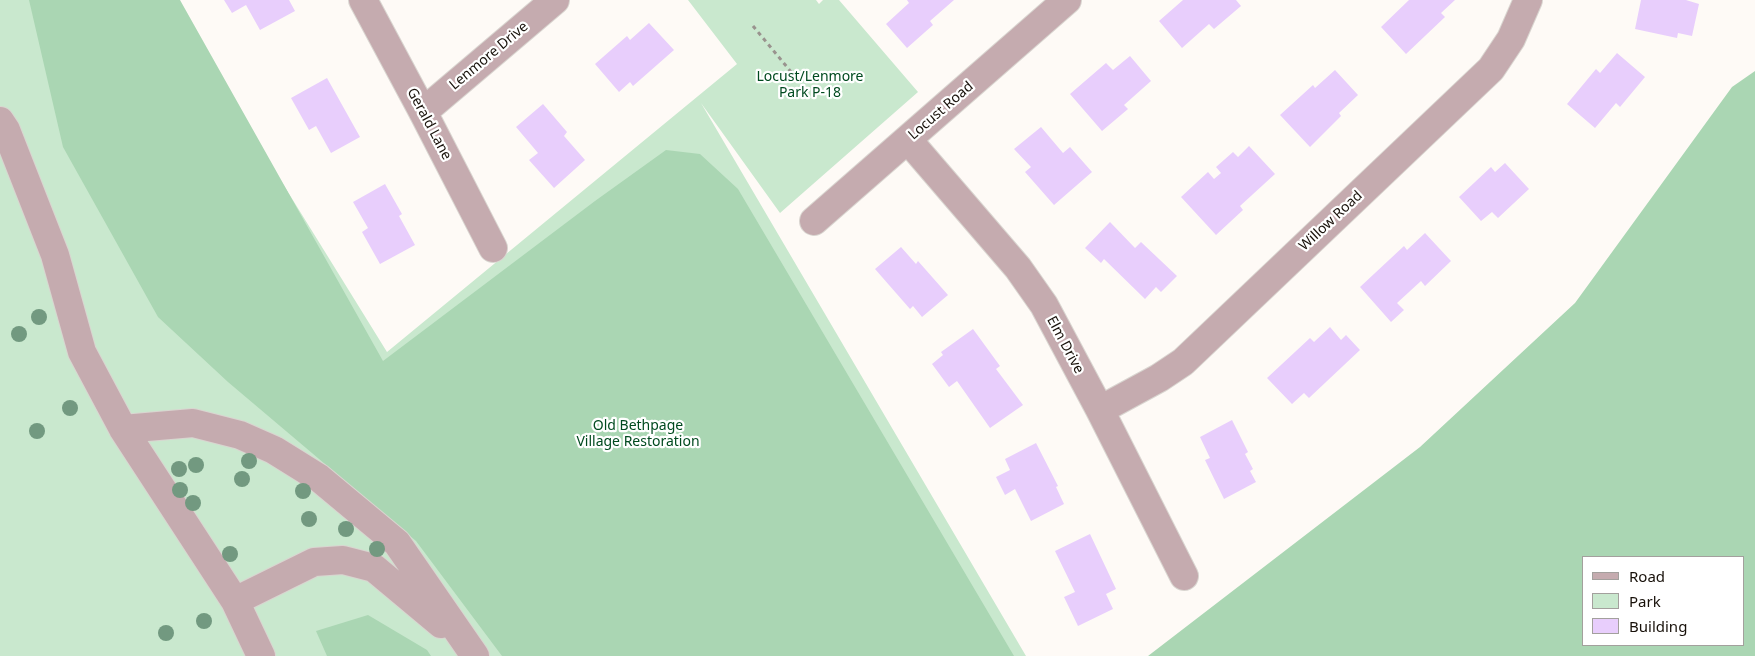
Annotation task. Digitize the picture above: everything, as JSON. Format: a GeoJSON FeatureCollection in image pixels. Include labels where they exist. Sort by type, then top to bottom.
{"type":"FeatureCollection","features":[{"type":"Feature","properties":{"kind":"street","name":"Gerald Lane"},"geometry":{"type":"LineString","coordinates":[[363,0],[424,112],[493,248]]}},
{"type":"Feature","properties":{"kind":"street","name":"Lenmore Drive"},"geometry":{"type":"LineString","coordinates":[[424,112],[555,0]]}},
{"type":"Feature","properties":{"kind":"street","name":"Locust Road"},"geometry":{"type":"LineString","coordinates":[[814,220],[1067,0]]}},
{"type":"Feature","properties":{"kind":"street","name":"Willow Road"},"geometry":{"type":"LineString","coordinates":[[1100,410],[1159,378],[1183,362],[1491,70],[1511,39],[1528,0]]}},
{"type":"Feature","properties":{"kind":"street"},"geometry":{"type":"LineString","coordinates":[[0,121],[6,130],[55,255],[82,352],[123,430],[235,601],[261,656]]}},
{"type":"Feature","properties":{"kind":"street","name":"Elm Drive"},"geometry":{"type":"LineString","coordinates":[[908,140],[1018,268],[1044,305],[1100,410],[1184,576]]}},
{"type":"Feature","properties":{"kind":"street"},"geometry":{"type":"LineString","coordinates":[[123,430],[193,424],[240,435],[274,450],[319,478],[396,543],[471,650]]}},
{"type":"Feature","properties":{"kind":"street"},"geometry":{"type":"LineString","coordinates":[[235,601],[314,562],[343,560],[374,568],[471,650]]}},
{"type":"Feature","properties":{"kind":"path"},"geometry":{"type":"LineString","coordinates":[[753,26],[792,73]]}},
{"type":"Feature","properties":{"kind":"green space","name":"Old Bethpage Village Restoration"},"geometry":{"type":"Polygon","coordinates":[[[0,0],[169,0],[387,352],[737,64],[688,0],[816,0],[819,4],[823,0],[839,0],[918,92],[780,213],[701,103],[1026,656],[0,656],[0,0]]]}},
{"type":"Feature","properties":{"kind":"green space","name":"Old Bethpage Village Restoration"},"geometry":{"type":"Polygon","coordinates":[[[29,0],[180,0],[383,361],[595,201],[666,150],[700,154],[738,189],[1014,656],[502,656],[416,541],[228,382],[158,317],[63,147],[29,0]]]}},
{"type":"Feature","properties":{"kind":"green space"},"geometry":{"type":"Polygon","coordinates":[[[1755,71],[1755,656],[1148,656],[1420,447],[1575,303],[1732,87],[1755,71]]]}},
{"type":"Feature","properties":{"kind":"green space"},"geometry":{"type":"Polygon","coordinates":[[[368,615],[427,650],[431,656],[327,656],[316,631],[368,615]]]}},
{"type":"Feature","properties":{"kind":"building"},"geometry":{"type":"Polygon","coordinates":[[[224,0],[289,0],[295,11],[260,30],[246,5],[232,13],[224,0]]]}},
{"type":"Feature","properties":{"kind":"building"},"geometry":{"type":"Polygon","coordinates":[[[907,0],[954,0],[930,21],[933,25],[907,48],[886,24],[909,3],[907,0]]]}},
{"type":"Feature","properties":{"kind":"building"},"geometry":{"type":"Polygon","coordinates":[[[1183,0],[1236,0],[1241,6],[1214,29],[1209,24],[1182,48],[1159,21],[1183,0]]]}},
{"type":"Feature","properties":{"kind":"building"},"geometry":{"type":"Polygon","coordinates":[[[1409,0],[1455,0],[1441,13],[1445,17],[1406,54],[1381,27],[1409,0]]]}},
{"type":"Feature","properties":{"kind":"building"},"geometry":{"type":"Polygon","coordinates":[[[1641,0],[1686,0],[1699,4],[1692,36],[1678,33],[1677,38],[1635,29],[1641,0]]]}},
{"type":"Feature","properties":{"kind":"building"},"geometry":{"type":"Polygon","coordinates":[[[649,23],[674,50],[633,86],[630,82],[619,92],[595,64],[627,36],[630,40],[649,23]]]}},
{"type":"Feature","properties":{"kind":"building"},"geometry":{"type":"Polygon","coordinates":[[[1617,53],[1645,77],[1620,107],[1616,103],[1595,128],[1567,104],[1596,69],[1600,73],[1617,53]]]}},
{"type":"Feature","properties":{"kind":"building"},"geometry":{"type":"Polygon","coordinates":[[[1130,56],[1151,81],[1124,105],[1128,109],[1102,131],[1070,94],[1106,63],[1113,70],[1130,56]]]}},
{"type":"Feature","properties":{"kind":"building"},"geometry":{"type":"Polygon","coordinates":[[[1335,70],[1358,95],[1339,113],[1341,116],[1310,147],[1280,115],[1313,85],[1315,88],[1335,70]]]}},
{"type":"Feature","properties":{"kind":"building"},"geometry":{"type":"Polygon","coordinates":[[[327,78],[360,137],[331,153],[316,126],[309,130],[291,98],[327,78]]]}},
{"type":"Feature","properties":{"kind":"building"},"geometry":{"type":"Polygon","coordinates":[[[543,104],[567,132],[564,136],[585,160],[554,188],[529,160],[538,153],[516,127],[543,104]]]}},
{"type":"Feature","properties":{"kind":"building"},"geometry":{"type":"Polygon","coordinates":[[[1041,127],[1063,153],[1070,147],[1092,172],[1054,205],[1025,172],[1031,167],[1014,149],[1041,127]]]}},
{"type":"Feature","properties":{"kind":"building"},"geometry":{"type":"Polygon","coordinates":[[[1249,146],[1275,174],[1240,206],[1243,210],[1216,235],[1181,197],[1208,172],[1214,179],[1221,173],[1216,167],[1233,152],[1238,157],[1249,146]]]}},
{"type":"Feature","properties":{"kind":"building"},"geometry":{"type":"Polygon","coordinates":[[[1505,163],[1529,189],[1498,218],[1492,212],[1481,221],[1459,197],[1491,167],[1495,172],[1505,163]]]}},
{"type":"Feature","properties":{"kind":"building"},"geometry":{"type":"Polygon","coordinates":[[[385,184],[402,214],[399,216],[415,245],[380,264],[362,232],[368,228],[353,202],[385,184]]]}},
{"type":"Feature","properties":{"kind":"building"},"geometry":{"type":"Polygon","coordinates":[[[1110,222],[1135,248],[1141,242],[1177,276],[1161,292],[1156,287],[1145,299],[1104,259],[1101,263],[1085,248],[1110,222]]]}},
{"type":"Feature","properties":{"kind":"building"},"geometry":{"type":"Polygon","coordinates":[[[1425,233],[1451,261],[1425,286],[1421,281],[1397,303],[1404,310],[1391,322],[1360,287],[1404,246],[1407,250],[1425,233]]]}},
{"type":"Feature","properties":{"kind":"building"},"geometry":{"type":"Polygon","coordinates":[[[901,247],[916,264],[918,261],[948,295],[922,317],[913,306],[910,309],[875,269],[901,247]]]}},
{"type":"Feature","properties":{"kind":"building"},"geometry":{"type":"Polygon","coordinates":[[[1330,327],[1341,340],[1346,335],[1360,350],[1309,398],[1304,393],[1292,404],[1267,378],[1310,338],[1314,342],[1330,327]]]}},
{"type":"Feature","properties":{"kind":"building"},"geometry":{"type":"Polygon","coordinates":[[[973,329],[1000,366],[996,369],[1023,405],[990,428],[957,381],[949,387],[932,364],[943,355],[941,352],[973,329]]]}},
{"type":"Feature","properties":{"kind":"building"},"geometry":{"type":"Polygon","coordinates":[[[1232,420],[1248,452],[1245,454],[1253,469],[1250,471],[1256,482],[1224,499],[1205,460],[1210,458],[1200,437],[1232,420]]]}},
{"type":"Feature","properties":{"kind":"building"},"geometry":{"type":"Polygon","coordinates":[[[1036,443],[1058,486],[1056,487],[1064,504],[1031,521],[1015,489],[1005,495],[996,477],[1010,470],[1005,459],[1036,443]]]}},
{"type":"Feature","properties":{"kind":"building"},"geometry":{"type":"Polygon","coordinates":[[[1090,534],[1116,589],[1106,594],[1113,609],[1078,626],[1064,597],[1075,592],[1055,551],[1090,534]]]}},
{"type":"Feature","properties":{"kind":"park label","name":"Locust/Lenmore Park P-18"},"geometry":{"type":"Point","coordinates":[810,86]}}]}
